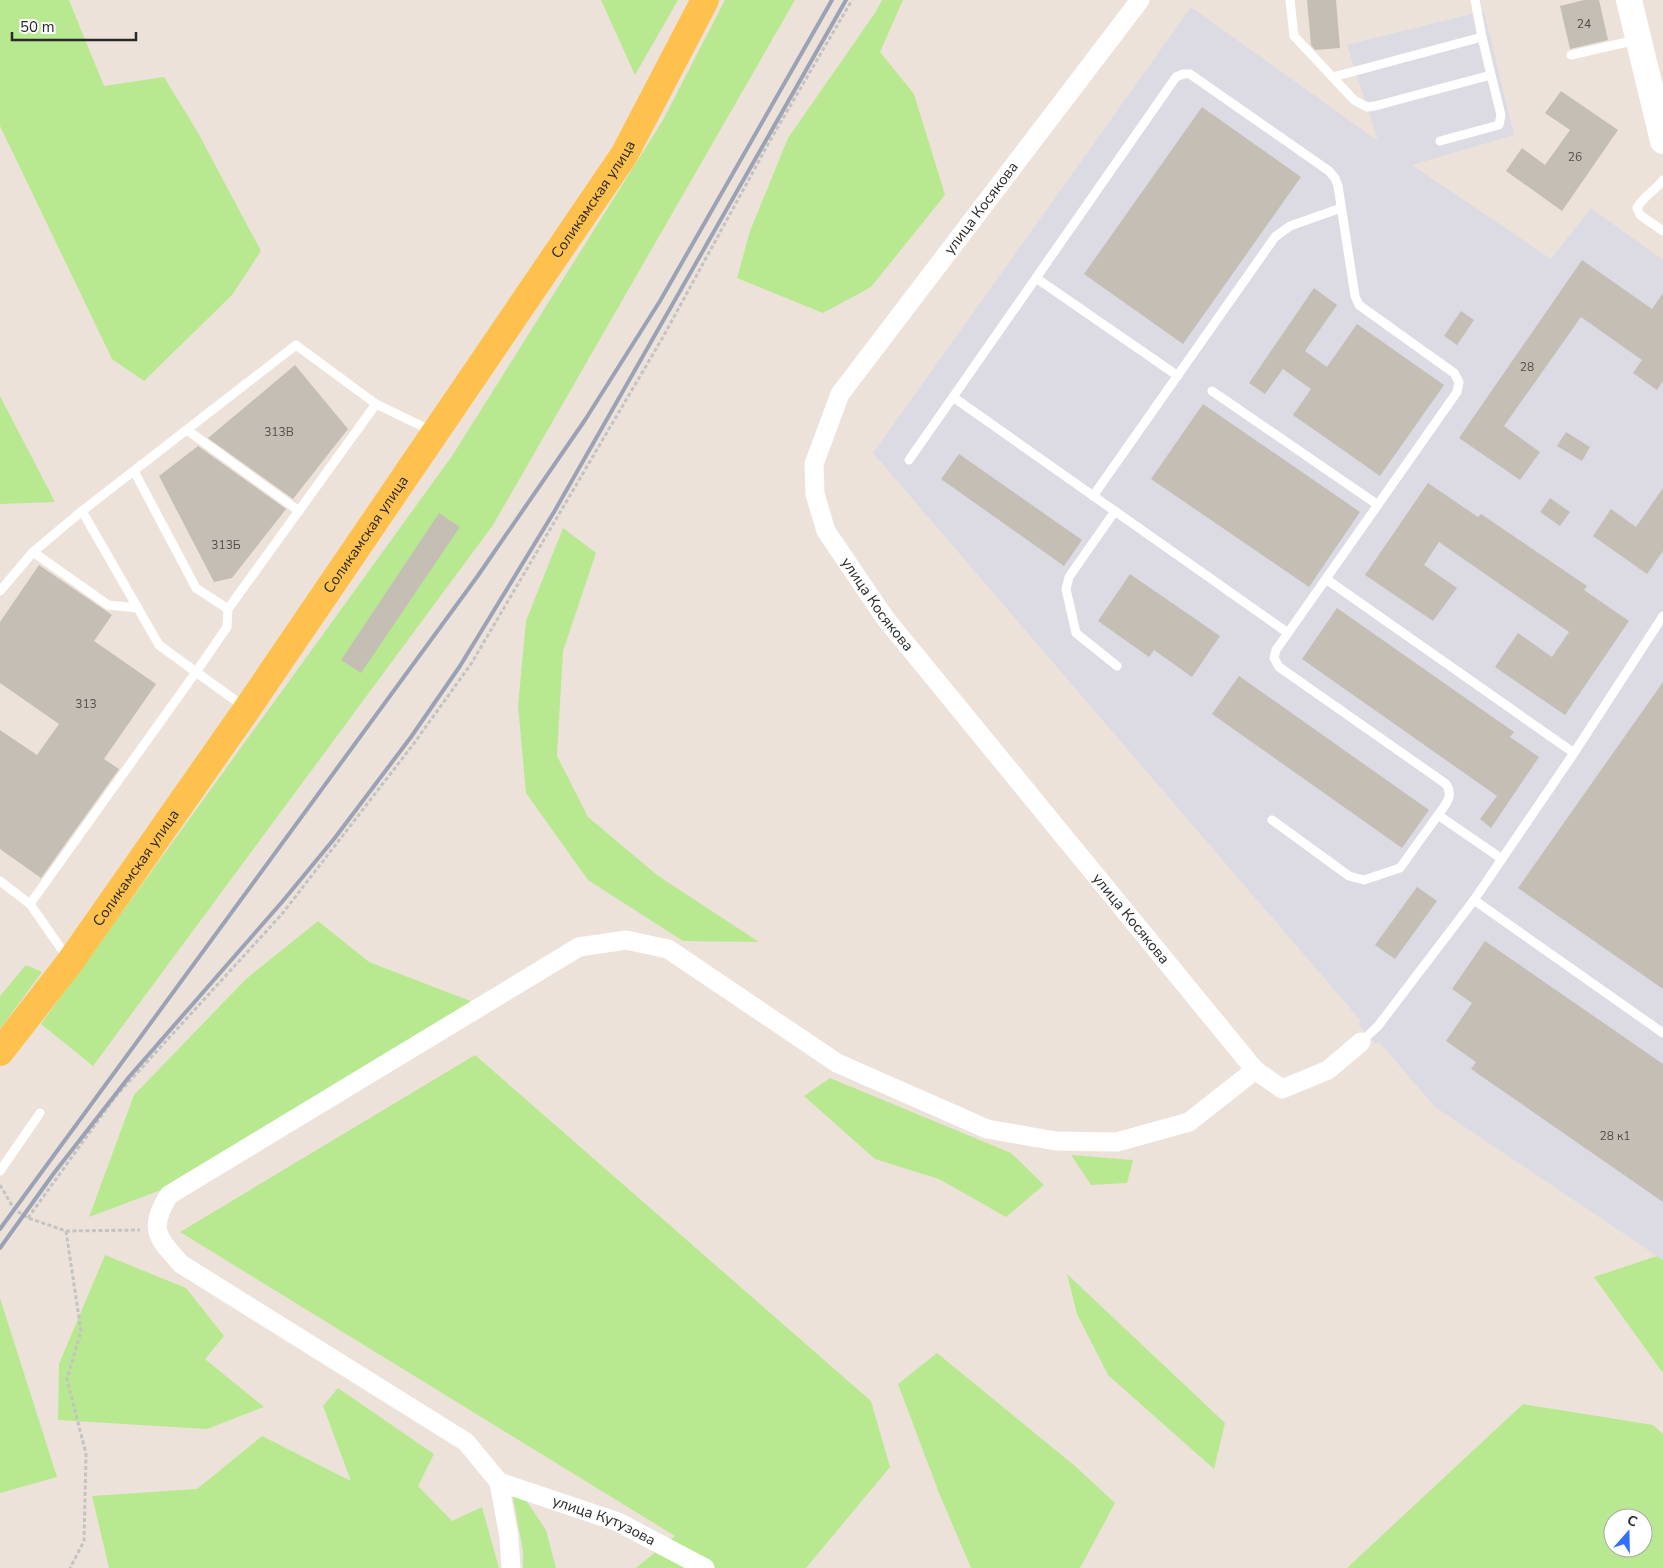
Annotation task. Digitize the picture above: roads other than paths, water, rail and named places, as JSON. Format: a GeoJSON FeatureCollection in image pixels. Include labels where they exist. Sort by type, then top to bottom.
{"type":"FeatureCollection","features":[{"type":"Feature","properties":{"kind":"main road","name":"Соликамская улица"},"geometry":{"type":"LineString","coordinates":[[0,1052],[70,962],[247,709],[624,155],[705,0]]}},
{"type":"Feature","properties":{"kind":"street","name":"улица Косякова"},"geometry":{"type":"LineString","coordinates":[[1140,0],[840,394],[814,464],[815,494],[826,532],[885,618],[1255,1070],[1282,1088],[1328,1070],[1361,1042]]}},
{"type":"Feature","properties":{"kind":"street"},"geometry":{"type":"LineString","coordinates":[[1629,0],[1663,141]]}},
{"type":"Feature","properties":{"kind":"street"},"geometry":{"type":"LineString","coordinates":[[511,1568],[509,1537],[499,1482],[466,1442],[181,1264],[165,1246],[156,1229],[159,1211],[169,1195],[579,947],[626,940],[668,949],[837,1063],[987,1129],[1056,1142],[1117,1142],[1189,1122],[1255,1070]]}},
{"type":"Feature","properties":{"kind":"street","name":"улица Кутузова"},"geometry":{"type":"LineString","coordinates":[[499,1482],[618,1522],[705,1568]]}},
{"type":"Feature","properties":{"kind":"lane"},"geometry":{"type":"LineString","coordinates":[[1290,0],[1294,36],[1354,100],[1367,106],[1491,75]]}},
{"type":"Feature","properties":{"kind":"lane"},"geometry":{"type":"LineString","coordinates":[[1440,141],[1499,125],[1501,115],[1475,0]]}},
{"type":"Feature","properties":{"kind":"lane"},"geometry":{"type":"LineString","coordinates":[[1333,77],[1482,37]]}},
{"type":"Feature","properties":{"kind":"lane"},"geometry":{"type":"LineString","coordinates":[[1571,55],[1638,40]]}},
{"type":"Feature","properties":{"kind":"lane"},"geometry":{"type":"LineString","coordinates":[[908,460],[1176,77],[1190,74],[1329,171],[1335,178],[1355,296],[1359,304],[1454,374],[1459,382],[1457,392],[1276,650],[1274,658],[1279,667],[1446,784],[1450,790],[1449,800],[1400,868],[1364,880],[1349,876],[1272,820]]}},
{"type":"Feature","properties":{"kind":"lane"},"geometry":{"type":"LineString","coordinates":[[1663,180],[1653,193],[1645,196],[1637,208],[1640,215],[1663,231]]}},
{"type":"Feature","properties":{"kind":"lane"},"geometry":{"type":"LineString","coordinates":[[1093,496],[1276,237],[1290,226],[1341,208]]}},
{"type":"Feature","properties":{"kind":"lane"},"geometry":{"type":"LineString","coordinates":[[1036,278],[1178,376]]}},
{"type":"Feature","properties":{"kind":"lane"},"geometry":{"type":"LineString","coordinates":[[0,590],[33,552],[82,511],[296,345],[376,404],[434,432]]}},
{"type":"Feature","properties":{"kind":"lane"},"geometry":{"type":"LineString","coordinates":[[1212,391],[1378,505]]}},
{"type":"Feature","properties":{"kind":"lane"},"geometry":{"type":"LineString","coordinates":[[953,397],[1288,633]]}},
{"type":"Feature","properties":{"kind":"lane"},"geometry":{"type":"LineString","coordinates":[[30,904],[227,627],[228,609],[376,404]]}},
{"type":"Feature","properties":{"kind":"lane"},"geometry":{"type":"LineString","coordinates":[[187,430],[299,512]]}},
{"type":"Feature","properties":{"kind":"lane"},"geometry":{"type":"LineString","coordinates":[[134,471],[196,588],[228,609]]}},
{"type":"Feature","properties":{"kind":"lane"},"geometry":{"type":"LineString","coordinates":[[82,511],[159,646],[247,709]]}},
{"type":"Feature","properties":{"kind":"lane"},"geometry":{"type":"LineString","coordinates":[[1116,511],[1066,584],[1076,633],[1117,666]]}},
{"type":"Feature","properties":{"kind":"lane"},"geometry":{"type":"LineString","coordinates":[[33,552],[108,605],[138,608]]}},
{"type":"Feature","properties":{"kind":"lane"},"geometry":{"type":"LineString","coordinates":[[1326,579],[1574,753]]}},
{"type":"Feature","properties":{"kind":"lane"},"geometry":{"type":"LineString","coordinates":[[1361,1042],[1378,1026],[1474,900],[1574,753],[1663,616]]}},
{"type":"Feature","properties":{"kind":"lane"},"geometry":{"type":"LineString","coordinates":[[1438,815],[1502,859]]}},
{"type":"Feature","properties":{"kind":"lane"},"geometry":{"type":"LineString","coordinates":[[0,881],[30,904],[70,962]]}},
{"type":"Feature","properties":{"kind":"lane"},"geometry":{"type":"LineString","coordinates":[[1474,900],[1663,1033]]}},
{"type":"Feature","properties":{"kind":"lane"},"geometry":{"type":"LineString","coordinates":[[0,1171],[40,1113]]}},
{"type":"Feature","properties":{"kind":"railway"},"geometry":{"type":"LineString","coordinates":[[0,1229],[477,577],[585,420],[660,301],[832,0]]}},
{"type":"Feature","properties":{"kind":"railway"},"geometry":{"type":"LineString","coordinates":[[0,1248],[54,1173],[129,1077],[282,902],[334,839],[411,737],[460,666],[554,512],[846,0]]}}]}
